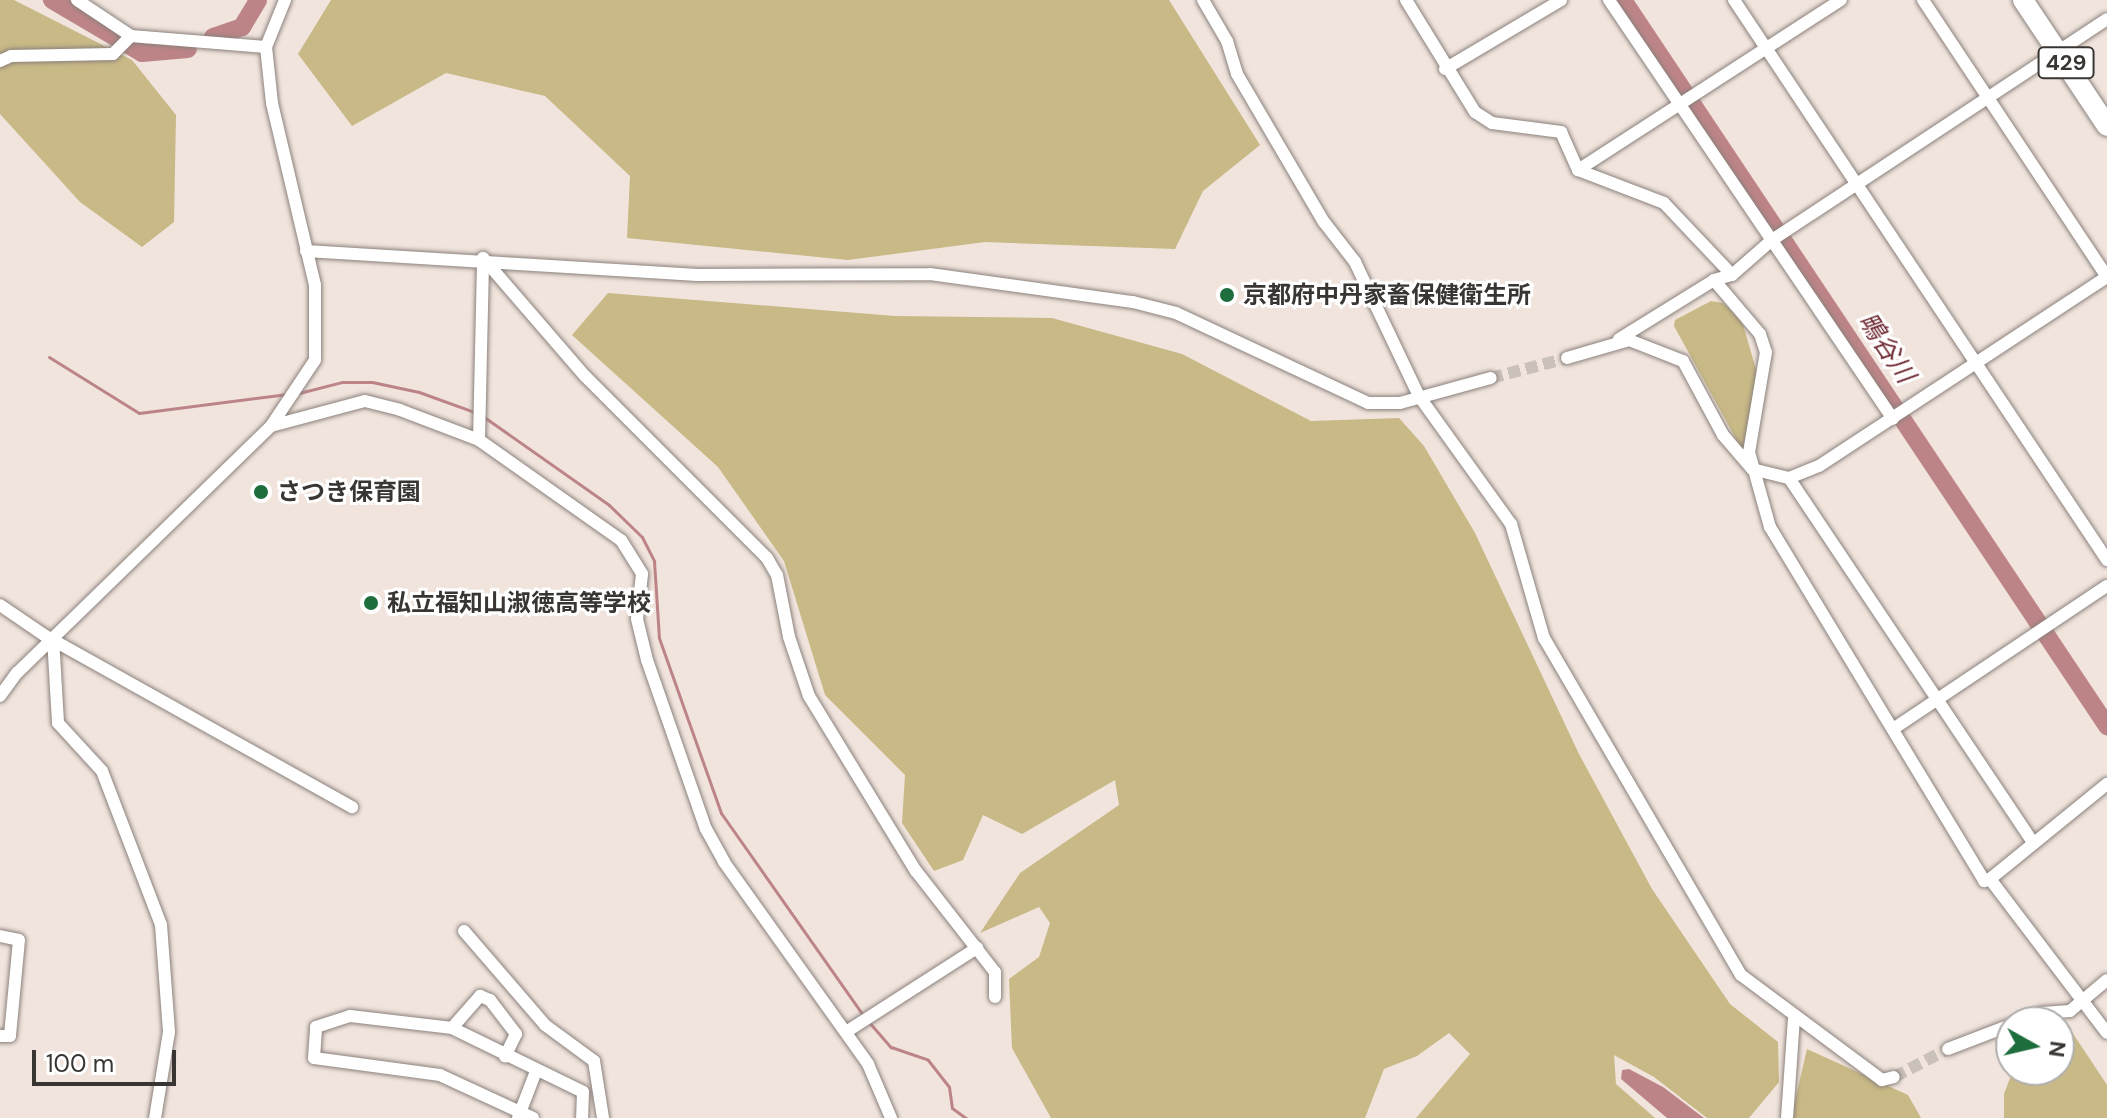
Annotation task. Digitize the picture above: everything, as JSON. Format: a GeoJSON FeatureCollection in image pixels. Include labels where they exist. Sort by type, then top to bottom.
{"type":"FeatureCollection","features":[{"type":"Feature","properties":{"kind":"highway","name":"429"},"geometry":{"type":"LineString","coordinates":[[2023,0],[2107,126]]}},
{"type":"Feature","properties":{"kind":"street"},"geometry":{"type":"LineString","coordinates":[[77,0],[131,36],[266,47]]}},
{"type":"Feature","properties":{"kind":"street"},"geometry":{"type":"LineString","coordinates":[[0,696],[53,638],[271,426],[315,360],[315,285],[272,103],[266,47],[285,0]]}},
{"type":"Feature","properties":{"kind":"street"},"geometry":{"type":"LineString","coordinates":[[1203,0],[1227,41],[1237,74],[1324,222],[1355,262],[1419,396],[1511,524],[1544,638],[1741,975],[1794,1019],[1882,1080],[1894,1077]]}},
{"type":"Feature","properties":{"kind":"street"},"geometry":{"type":"LineString","coordinates":[[1406,0],[1445,69],[1475,112],[1492,123],[1561,132],[1578,170],[1664,203],[1732,275]]}},
{"type":"Feature","properties":{"kind":"street"},"geometry":{"type":"LineString","coordinates":[[1445,69],[1561,0]]}},
{"type":"Feature","properties":{"kind":"street"},"geometry":{"type":"LineString","coordinates":[[1609,0],[1893,419]]}},
{"type":"Feature","properties":{"kind":"street"},"geometry":{"type":"LineString","coordinates":[[1734,0],[2107,560]]}},
{"type":"Feature","properties":{"kind":"street"},"geometry":{"type":"LineString","coordinates":[[1578,170],[1680,107],[1841,0]]}},
{"type":"Feature","properties":{"kind":"street"},"geometry":{"type":"LineString","coordinates":[[1567,358],[1629,340],[1650,345],[1683,361],[1723,435],[1752,469],[1789,478],[1819,466],[2107,277],[1923,0]]}},
{"type":"Feature","properties":{"kind":"street"},"geometry":{"type":"LineString","coordinates":[[1609,345],[1714,280],[1732,275],[1772,240],[2107,19]]}},
{"type":"Feature","properties":{"kind":"street"},"geometry":{"type":"LineString","coordinates":[[0,61],[11,56],[113,54],[131,36]]}},
{"type":"Feature","properties":{"kind":"street"},"geometry":{"type":"LineString","coordinates":[[306,251],[483,258],[697,275],[930,274],[1133,302],[1212,328],[1368,403],[1400,403],[1491,378]]}},
{"type":"Feature","properties":{"kind":"street"},"geometry":{"type":"LineString","coordinates":[[479,440],[483,258]]}},
{"type":"Feature","properties":{"kind":"street"},"geometry":{"type":"LineString","coordinates":[[483,258],[585,376],[767,558],[777,575],[789,637],[809,696],[824,725],[916,871],[995,972],[995,997]]}},
{"type":"Feature","properties":{"kind":"street"},"geometry":{"type":"LineString","coordinates":[[1714,280],[1760,334],[1766,352],[1753,423],[1752,469],[1770,527],[1984,881],[2107,784]]}},
{"type":"Feature","properties":{"kind":"street"},"geometry":{"type":"LineString","coordinates":[[271,426],[365,401],[479,440],[621,540],[642,574],[637,619],[647,660],[706,829],[724,862],[868,1064],[891,1118]]}},
{"type":"Feature","properties":{"kind":"street"},"geometry":{"type":"LineString","coordinates":[[1789,478],[2033,842]]}},
{"type":"Feature","properties":{"kind":"street"},"geometry":{"type":"LineString","coordinates":[[1893,729],[2107,586]]}},
{"type":"Feature","properties":{"kind":"street"},"geometry":{"type":"LineString","coordinates":[[0,605],[352,807]]}},
{"type":"Feature","properties":{"kind":"street"},"geometry":{"type":"LineString","coordinates":[[53,638],[58,723],[102,771],[161,925],[169,1032],[155,1118]]}},
{"type":"Feature","properties":{"kind":"street"},"geometry":{"type":"LineString","coordinates":[[1990,879],[2079,1003],[2107,1033]]}},
{"type":"Feature","properties":{"kind":"street"},"geometry":{"type":"LineString","coordinates":[[464,931],[545,1025],[594,1061],[603,1118]]}},
{"type":"Feature","properties":{"kind":"street"},"geometry":{"type":"LineString","coordinates":[[0,936],[19,940],[10,1036],[0,1036]]}},
{"type":"Feature","properties":{"kind":"street"},"geometry":{"type":"LineString","coordinates":[[846,1032],[977,948]]}},
{"type":"Feature","properties":{"kind":"street"},"geometry":{"type":"LineString","coordinates":[[2075,1007],[2107,980]]}},
{"type":"Feature","properties":{"kind":"street"},"geometry":{"type":"LineString","coordinates":[[452,1028],[480,996],[490,1000],[516,1034],[505,1057]]}},
{"type":"Feature","properties":{"kind":"street"},"geometry":{"type":"LineString","coordinates":[[533,1118],[519,1115],[440,1075],[314,1058],[316,1027],[350,1016],[452,1028],[505,1057],[583,1092],[582,1118]]}},
{"type":"Feature","properties":{"kind":"street"},"geometry":{"type":"LineString","coordinates":[[1787,1118],[1794,1019]]}},
{"type":"Feature","properties":{"kind":"street"},"geometry":{"type":"LineString","coordinates":[[1948,1049],[1995,1031]]}},
{"type":"Feature","properties":{"kind":"street"},"geometry":{"type":"LineString","coordinates":[[519,1115],[536,1071]]}},
{"type":"Feature","properties":{"kind":"shaded area"},"geometry":{"type":"Polygon","coordinates":[[[0,0],[14,0],[132,60],[176,115],[174,222],[142,247],[80,202],[0,114],[0,0]]]}},
{"type":"Feature","properties":{"kind":"shaded area"},"geometry":{"type":"Polygon","coordinates":[[[331,0],[1169,0],[1260,145],[1203,191],[1175,249],[985,242],[848,260],[627,238],[630,176],[545,96],[446,73],[352,126],[298,54],[331,0]]]}},
{"type":"Feature","properties":{"kind":"shaded area"},"geometry":{"type":"Polygon","coordinates":[[[608,293],[895,316],[1052,318],[1182,354],[1311,421],[1399,418],[1424,446],[1475,533],[1579,754],[1652,889],[1730,1004],[1778,1042],[1779,1082],[1749,1118],[1707,1118],[1654,1077],[1614,1055],[1616,1084],[1655,1118],[1416,1118],[1470,1054],[1449,1033],[1417,1056],[1384,1069],[1365,1118],[1051,1118],[1012,1048],[1009,979],[1039,957],[1050,923],[1039,907],[980,933],[1020,873],[1119,805],[1115,780],[1022,834],[983,815],[963,860],[934,871],[902,823],[905,775],[825,695],[784,561],[718,467],[572,335],[608,293]]]}},
{"type":"Feature","properties":{"kind":"shaded area"},"geometry":{"type":"Polygon","coordinates":[[[1711,301],[1723,303],[1742,321],[1760,383],[1746,447],[1741,448],[1674,326],[1675,320],[1711,301]]]}},
{"type":"Feature","properties":{"kind":"shaded area"},"geometry":{"type":"Polygon","coordinates":[[[2075,1037],[2107,1085],[2107,1118],[2004,1118],[2007,1086],[2075,1086],[2075,1037]]]}},
{"type":"Feature","properties":{"kind":"shaded area"},"geometry":{"type":"Polygon","coordinates":[[[1807,1049],[1908,1095],[1921,1118],[1791,1118],[1807,1049]]]}},
{"type":"Feature","properties":{"kind":"shaded area"},"geometry":{"type":"Polygon","coordinates":[[[1629,1069],[1663,1087],[1704,1118],[1667,1118],[1621,1079],[1622,1070],[1629,1069]]]}},
{"type":"Feature","properties":{"kind":"waterway","name":"鴫谷川"},"geometry":{"type":"LineString","coordinates":[[52,0],[142,53],[188,49]]}},
{"type":"Feature","properties":{"kind":"waterway","name":"鴫谷川"},"geometry":{"type":"LineString","coordinates":[[213,37],[242,27],[258,0]]}},
{"type":"Feature","properties":{"kind":"waterway","name":"鴫谷川"},"geometry":{"type":"LineString","coordinates":[[1623,0],[2107,726]]}},
{"type":"Feature","properties":{"kind":"waterway"},"geometry":{"type":"LineString","coordinates":[[49,357],[139,413],[288,394]]}},
{"type":"Feature","properties":{"kind":"waterway"},"geometry":{"type":"LineString","coordinates":[[299,393],[342,382],[372,382],[419,392],[477,413]]}},
{"type":"Feature","properties":{"kind":"waterway"},"geometry":{"type":"LineString","coordinates":[[484,417],[609,505],[642,537],[654,561],[659,638],[721,813],[863,1015]]}},
{"type":"Feature","properties":{"kind":"waterway"},"geometry":{"type":"LineString","coordinates":[[868,1021],[891,1047],[928,1060],[949,1087],[952,1108],[966,1118]]}},
{"type":"Feature","properties":{"kind":"tunnel"},"geometry":{"type":"LineString","coordinates":[[1491,378],[1567,358]]}},
{"type":"Feature","properties":{"kind":"tunnel"},"geometry":{"type":"LineString","coordinates":[[1894,1077],[1948,1049]]}},
{"type":"Feature","properties":{"kind":"place","name":"京都府中丹家畜保健衛生所"},"geometry":{"type":"Point","coordinates":[1227,295]}},
{"type":"Feature","properties":{"kind":"place","name":"さつき保育園"},"geometry":{"type":"Point","coordinates":[261,492]}},
{"type":"Feature","properties":{"kind":"place","name":"私立福知山淑徳高等学校"},"geometry":{"type":"Point","coordinates":[371,603]}}]}
